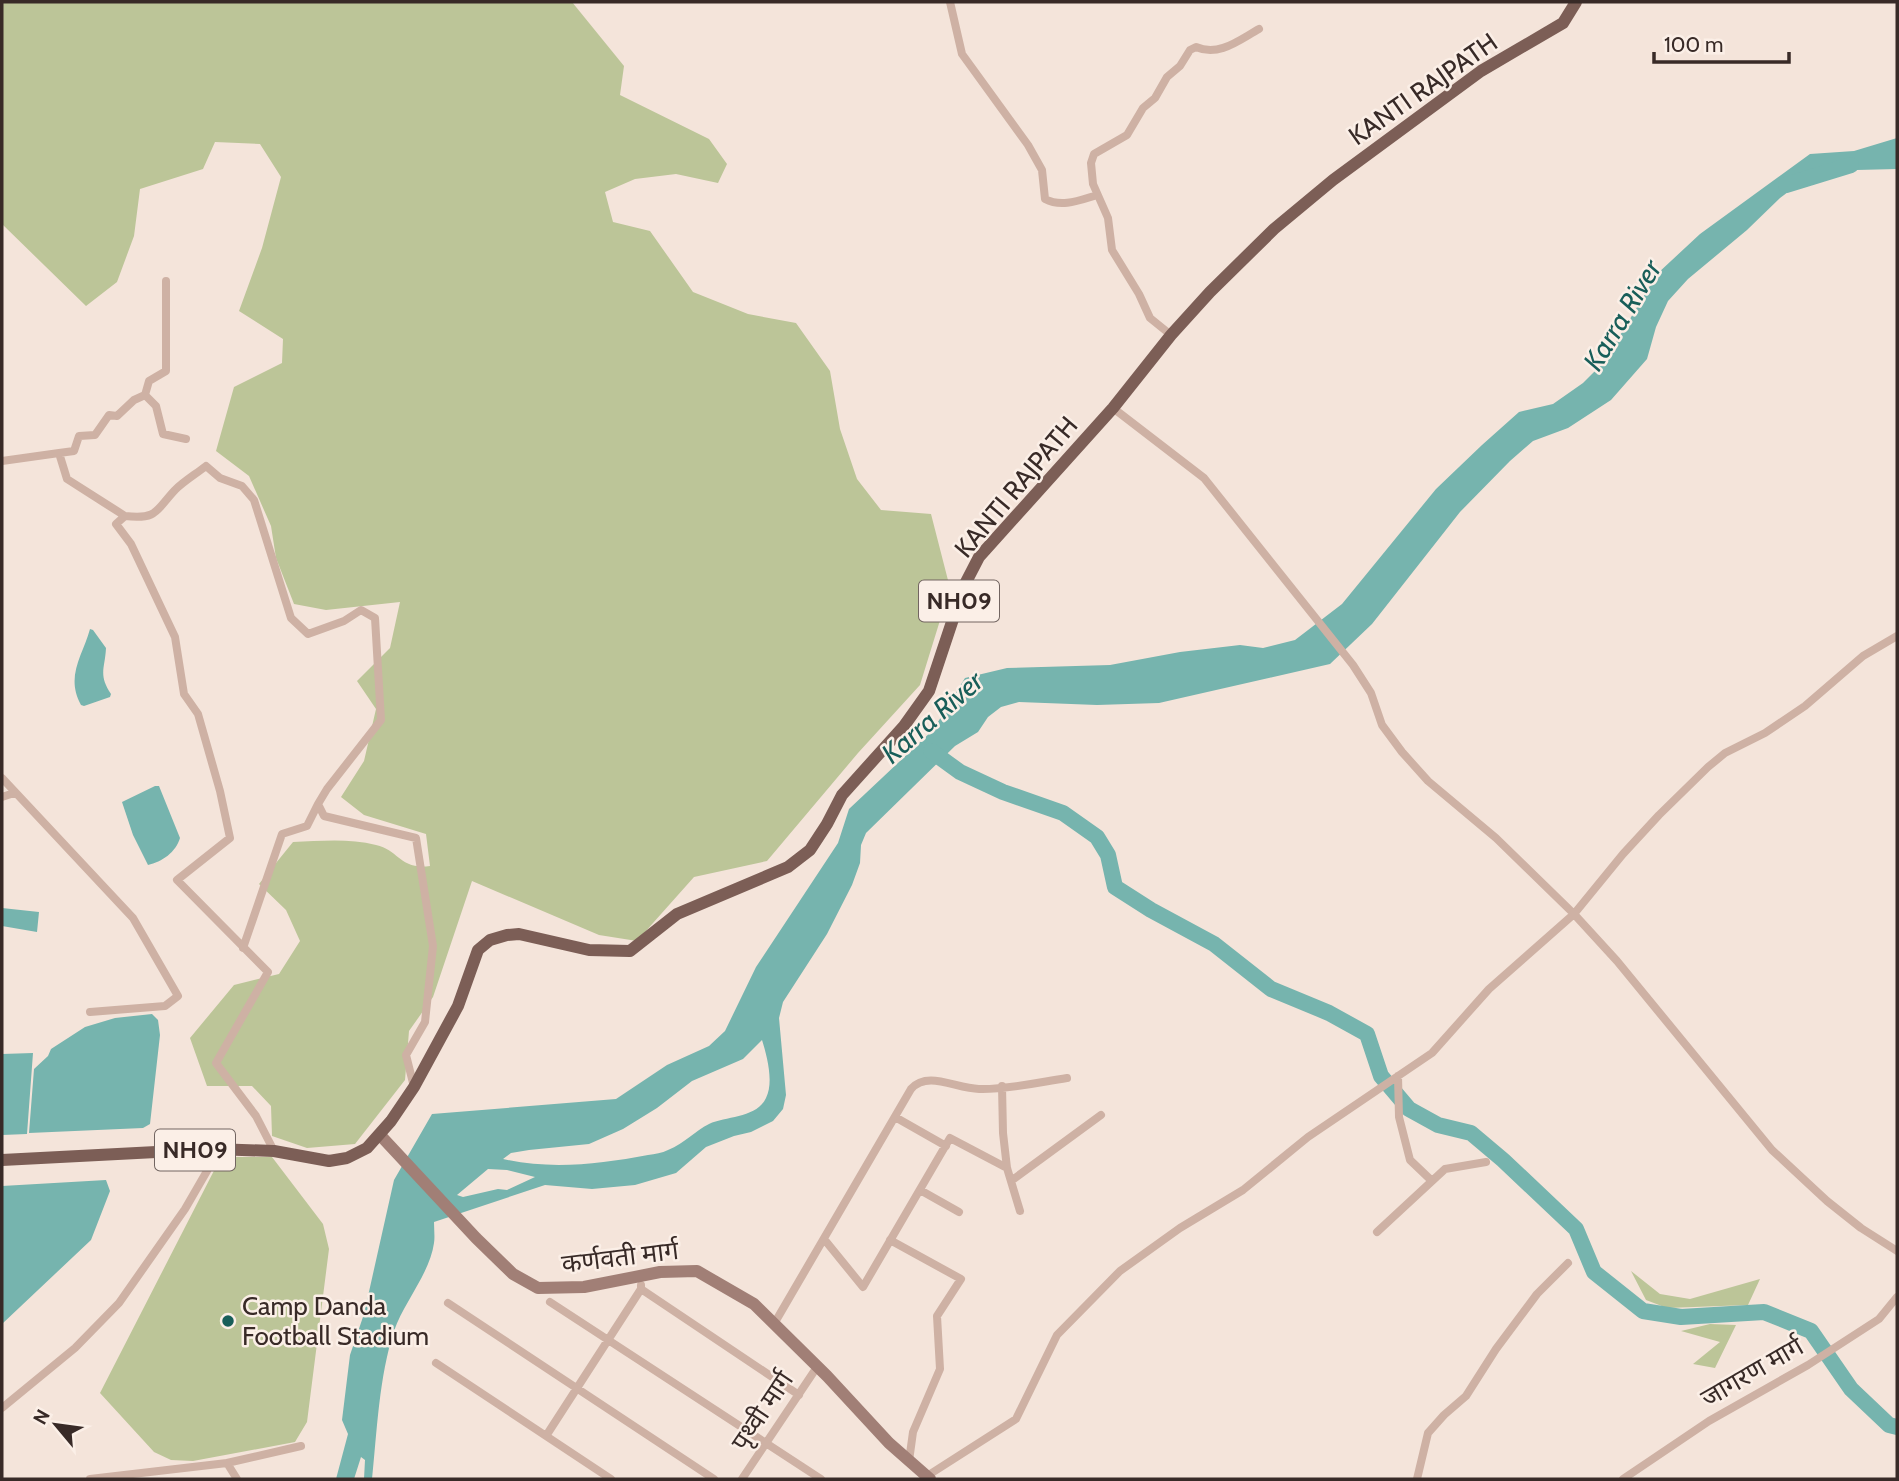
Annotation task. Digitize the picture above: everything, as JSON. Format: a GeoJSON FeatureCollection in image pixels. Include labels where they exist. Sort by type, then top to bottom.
{"type":"FeatureCollection","features":[{"type":"Feature","properties":{"kind":"main road","name":"KANTI RAJPATH"},"geometry":{"type":"LineString","coordinates":[[380,1135],[414,1087],[458,1006],[478,950],[490,940],[519,934],[589,950],[630,951],[677,914],[788,867],[810,850],[842,795],[904,726],[929,691],[964,586],[979,557],[1113,408],[1171,335],[1265,238],[1332,180],[1481,71],[1563,23],[1576,2]]}},
{"type":"Feature","properties":{"kind":"main road","name":"NH09"},"geometry":{"type":"LineString","coordinates":[[2,1160],[214,1150],[274,1151],[329,1161],[348,1158],[367,1148],[380,1135]]}},
{"type":"Feature","properties":{"kind":"main road","name":"कर्णवती मार्ग"},"geometry":{"type":"LineString","coordinates":[[380,1135],[513,1274],[538,1288],[584,1287],[660,1272],[697,1271],[754,1304],[889,1443],[929,1478]]}},
{"type":"Feature","properties":{"kind":"street"},"geometry":{"type":"LineString","coordinates":[[950,2],[962,54],[1028,145],[1042,170],[1045,198],[1054,204],[1070,203],[1097,195]]}},
{"type":"Feature","properties":{"kind":"street"},"geometry":{"type":"LineString","coordinates":[[1171,335],[1150,318],[1139,294],[1112,250],[1108,218],[1093,184],[1091,163],[1094,154],[1127,135],[1143,108],[1155,99],[1167,77],[1180,66],[1190,50],[1196,47],[1206,51],[1219,51],[1259,29]]}},
{"type":"Feature","properties":{"kind":"street"},"geometry":{"type":"LineString","coordinates":[[145,396],[149,381],[166,371],[166,281]]}},
{"type":"Feature","properties":{"kind":"street"},"geometry":{"type":"LineString","coordinates":[[145,396],[156,406],[163,434],[186,439]]}},
{"type":"Feature","properties":{"kind":"street"},"geometry":{"type":"LineString","coordinates":[[2,461],[74,451],[79,436],[95,435],[109,415],[117,416],[134,400],[145,396]]}},
{"type":"Feature","properties":{"kind":"street"},"geometry":{"type":"LineString","coordinates":[[1113,408],[1204,478],[1353,665],[1371,693],[1382,725],[1428,781],[1496,838],[1574,914],[1617,961],[1772,1150],[1827,1201],[1861,1228],[1897,1251]]}},
{"type":"Feature","properties":{"kind":"street"},"geometry":{"type":"LineString","coordinates":[[59,453],[67,478],[125,516],[141,518],[158,512],[176,489],[206,466],[220,478],[242,486],[254,500],[291,618],[308,634],[344,621],[361,610],[374,618],[381,720],[327,789],[307,826],[282,834],[243,948]]}},
{"type":"Feature","properties":{"kind":"street"},"geometry":{"type":"LineString","coordinates":[[125,516],[116,524],[131,544],[175,637],[184,695],[198,714],[230,838],[177,880],[268,972],[216,1063],[256,1116],[274,1151]]}},
{"type":"Feature","properties":{"kind":"street"},"geometry":{"type":"LineString","coordinates":[[929,1478],[1016,1419],[1057,1335],[1121,1271],[1180,1228],[1247,1187],[1308,1137],[1432,1053],[1489,989],[1574,914],[1659,815],[1709,768],[1726,753],[1765,733],[1805,706],[1863,656],[1897,636]]}},
{"type":"Feature","properties":{"kind":"street"},"geometry":{"type":"LineString","coordinates":[[2,778],[133,918],[177,996],[165,1006],[90,1012]]}},
{"type":"Feature","properties":{"kind":"street"},"geometry":{"type":"LineString","coordinates":[[2,797],[14,793]]}},
{"type":"Feature","properties":{"kind":"street"},"geometry":{"type":"LineString","coordinates":[[318,804],[324,816],[416,838],[433,946],[425,1022],[406,1055],[414,1087]]}},
{"type":"Feature","properties":{"kind":"street"},"geometry":{"type":"LineString","coordinates":[[774,1324],[917,1082],[928,1080],[978,1089],[1068,1078]]}},
{"type":"Feature","properties":{"kind":"street"},"geometry":{"type":"LineString","coordinates":[[1396,1078],[1399,1117],[1410,1160],[1432,1181]]}},
{"type":"Feature","properties":{"kind":"street"},"geometry":{"type":"LineString","coordinates":[[1002,1086],[1007,1168],[1020,1211]]}},
{"type":"Feature","properties":{"kind":"street"},"geometry":{"type":"LineString","coordinates":[[1011,1181],[1101,1115]]}},
{"type":"Feature","properties":{"kind":"street"},"geometry":{"type":"LineString","coordinates":[[895,1117],[946,1146]]}},
{"type":"Feature","properties":{"kind":"street"},"geometry":{"type":"LineString","coordinates":[[824,1239],[863,1287],[950,1138],[1007,1168]]}},
{"type":"Feature","properties":{"kind":"street"},"geometry":{"type":"LineString","coordinates":[[2,1409],[75,1348],[119,1303],[185,1209],[207,1171],[214,1150]]}},
{"type":"Feature","properties":{"kind":"street"},"geometry":{"type":"LineString","coordinates":[[1377,1232],[1445,1169],[1486,1162]]}},
{"type":"Feature","properties":{"kind":"street"},"geometry":{"type":"LineString","coordinates":[[920,1190],[960,1212]]}},
{"type":"Feature","properties":{"kind":"street"},"geometry":{"type":"LineString","coordinates":[[890,1240],[961,1279],[937,1316],[940,1369],[913,1432],[909,1461]]}},
{"type":"Feature","properties":{"kind":"street"},"geometry":{"type":"LineString","coordinates":[[1417,1479],[1428,1433],[1466,1396],[1496,1349],[1537,1294],[1568,1263]]}},
{"type":"Feature","properties":{"kind":"street"},"geometry":{"type":"LineString","coordinates":[[546,1436],[640,1289],[642,1275]]}},
{"type":"Feature","properties":{"kind":"street"},"geometry":{"type":"LineString","coordinates":[[640,1289],[799,1395]]}},
{"type":"Feature","properties":{"kind":"street","name":"जागरण मार्ग"},"geometry":{"type":"LineString","coordinates":[[1623,1479],[1709,1421],[1808,1365],[1879,1319],[1897,1297]]}},
{"type":"Feature","properties":{"kind":"street"},"geometry":{"type":"LineString","coordinates":[[550,1302],[821,1479]]}},
{"type":"Feature","properties":{"kind":"street"},"geometry":{"type":"LineString","coordinates":[[448,1303],[714,1479]]}},
{"type":"Feature","properties":{"kind":"street"},"geometry":{"type":"LineString","coordinates":[[436,1363],[611,1479]]}},
{"type":"Feature","properties":{"kind":"street","name":"पृथ्वी मार्ग"},"geometry":{"type":"LineString","coordinates":[[742,1479],[817,1367]]}},
{"type":"Feature","properties":{"kind":"street"},"geometry":{"type":"LineString","coordinates":[[90,1479],[227,1463],[301,1446]]}},
{"type":"Feature","properties":{"kind":"street"},"geometry":{"type":"LineString","coordinates":[[227,1463],[237,1479]]}},
{"type":"Feature","properties":{"kind":"green space"},"geometry":{"type":"Polygon","coordinates":[[[2,2],[572,2],[624,66],[620,95],[709,139],[727,164],[718,183],[676,174],[635,179],[605,192],[613,222],[650,231],[693,292],[748,314],[796,323],[830,371],[840,429],[857,479],[881,510],[931,514],[950,588],[920,685],[858,753],[767,861],[694,877],[637,941],[599,935],[472,881],[433,997],[409,1031],[405,1080],[355,1144],[307,1148],[272,1136],[271,1106],[252,1086],[207,1086],[190,1038],[234,985],[279,974],[300,941],[286,910],[259,884],[293,842],[355,841],[384,848],[412,865],[430,866],[426,834],[364,815],[341,797],[364,761],[376,709],[357,681],[390,648],[400,602],[326,610],[294,604],[276,558],[271,526],[249,476],[216,451],[234,387],[282,363],[283,339],[239,311],[262,248],[281,177],[260,144],[215,142],[203,169],[140,189],[134,236],[117,282],[86,306],[2,224],[2,2]]]}},
{"type":"Feature","properties":{"kind":"green space","name":"Camp Danda Football Stadium"},"geometry":{"type":"Polygon","coordinates":[[[221,1157],[272,1157],[323,1224],[329,1249],[307,1422],[295,1442],[193,1461],[171,1460],[154,1452],[100,1393],[221,1157]]]}},
{"type":"Feature","properties":{"kind":"green space"},"geometry":{"type":"Polygon","coordinates":[[[1631,1271],[1660,1294],[1690,1299],[1760,1279],[1748,1305],[1667,1308],[1646,1300],[1631,1271]]]}},
{"type":"Feature","properties":{"kind":"green space"},"geometry":{"type":"Polygon","coordinates":[[[1710,1324],[1736,1325],[1715,1368],[1693,1364],[1720,1342],[1681,1331],[1710,1324]]]}},
{"type":"Feature","properties":{"kind":"water"},"geometry":{"type":"Polygon","coordinates":[[[1897,138],[1897,169],[1816,171],[1780,198],[1747,230],[1688,279],[1668,301],[1656,327],[1647,359],[1611,400],[1568,428],[1533,441],[1510,461],[1460,512],[1372,624],[1330,664],[1159,703],[1097,705],[1019,702],[1001,707],[988,717],[978,732],[955,746],[866,833],[852,885],[827,934],[783,1002],[779,1018],[786,1095],[783,1109],[773,1121],[751,1132],[706,1147],[676,1173],[635,1185],[592,1189],[545,1185],[434,1222],[432,1254],[398,1320],[389,1349],[379,1404],[372,1479],[364,1479],[365,1460],[361,1457],[354,1479],[336,1479],[348,1434],[342,1420],[350,1355],[364,1314],[394,1180],[432,1114],[616,1099],[667,1065],[709,1046],[725,1031],[756,967],[838,843],[849,809],[933,730],[965,678],[1007,668],[1110,665],[1180,652],[1240,645],[1263,648],[1295,640],[1342,604],[1436,489],[1482,445],[1519,412],[1553,404],[1583,383],[1604,362],[1657,274],[1700,234],[1810,154],[1854,151],[1897,138]],[[762,1040],[743,1059],[692,1081],[657,1108],[623,1129],[589,1144],[511,1153],[503,1159],[557,1165],[656,1154],[674,1147],[709,1124],[749,1113],[762,1105],[768,1092],[769,1069],[762,1040]],[[488,1169],[457,1195],[463,1197],[498,1189],[507,1190],[535,1177],[507,1170],[488,1169]]]}},
{"type":"Feature","properties":{"kind":"water"},"geometry":{"type":"Polygon","coordinates":[[[90,629],[106,648],[103,676],[111,694],[110,697],[84,706],[77,694],[75,675],[90,629]]]}},
{"type":"Feature","properties":{"kind":"water"},"geometry":{"type":"Polygon","coordinates":[[[159,786],[180,838],[168,856],[148,865],[133,835],[122,802],[159,786]]]}},
{"type":"Feature","properties":{"kind":"water"},"geometry":{"type":"Polygon","coordinates":[[[2,908],[39,912],[37,932],[2,926],[2,908]]]}},
{"type":"Feature","properties":{"kind":"water"},"geometry":{"type":"Polygon","coordinates":[[[152,1014],[158,1020],[160,1035],[150,1124],[143,1128],[29,1133],[34,1069],[48,1056],[51,1049],[85,1027],[115,1018],[152,1014]]]}},
{"type":"Feature","properties":{"kind":"water"},"geometry":{"type":"Polygon","coordinates":[[[33,1053],[27,1134],[2,1135],[2,1054],[33,1053]]]}},
{"type":"Feature","properties":{"kind":"water"},"geometry":{"type":"Polygon","coordinates":[[[106,1180],[110,1191],[91,1240],[2,1324],[2,1186],[106,1180]]]}},
{"type":"Feature","properties":{"kind":"waterway","name":"Karra River"},"geometry":{"type":"LineString","coordinates":[[1786,185],[1851,165]]}},
{"type":"Feature","properties":{"kind":"waterway"},"geometry":{"type":"LineString","coordinates":[[931,751],[960,772],[1003,792],[1063,813],[1097,837],[1108,855],[1115,887],[1214,944],[1271,989],[1329,1013],[1367,1034],[1381,1076],[1409,1109],[1438,1125],[1471,1133],[1503,1160],[1576,1229],[1594,1272],[1643,1311],[1681,1317],[1764,1312],[1811,1331],[1851,1389],[1889,1425],[1897,1427]]}},
{"type":"Feature","properties":{"kind":"place","name":"Camp Danda Football Stadium"},"geometry":{"type":"Point","coordinates":[228,1321]}}]}
